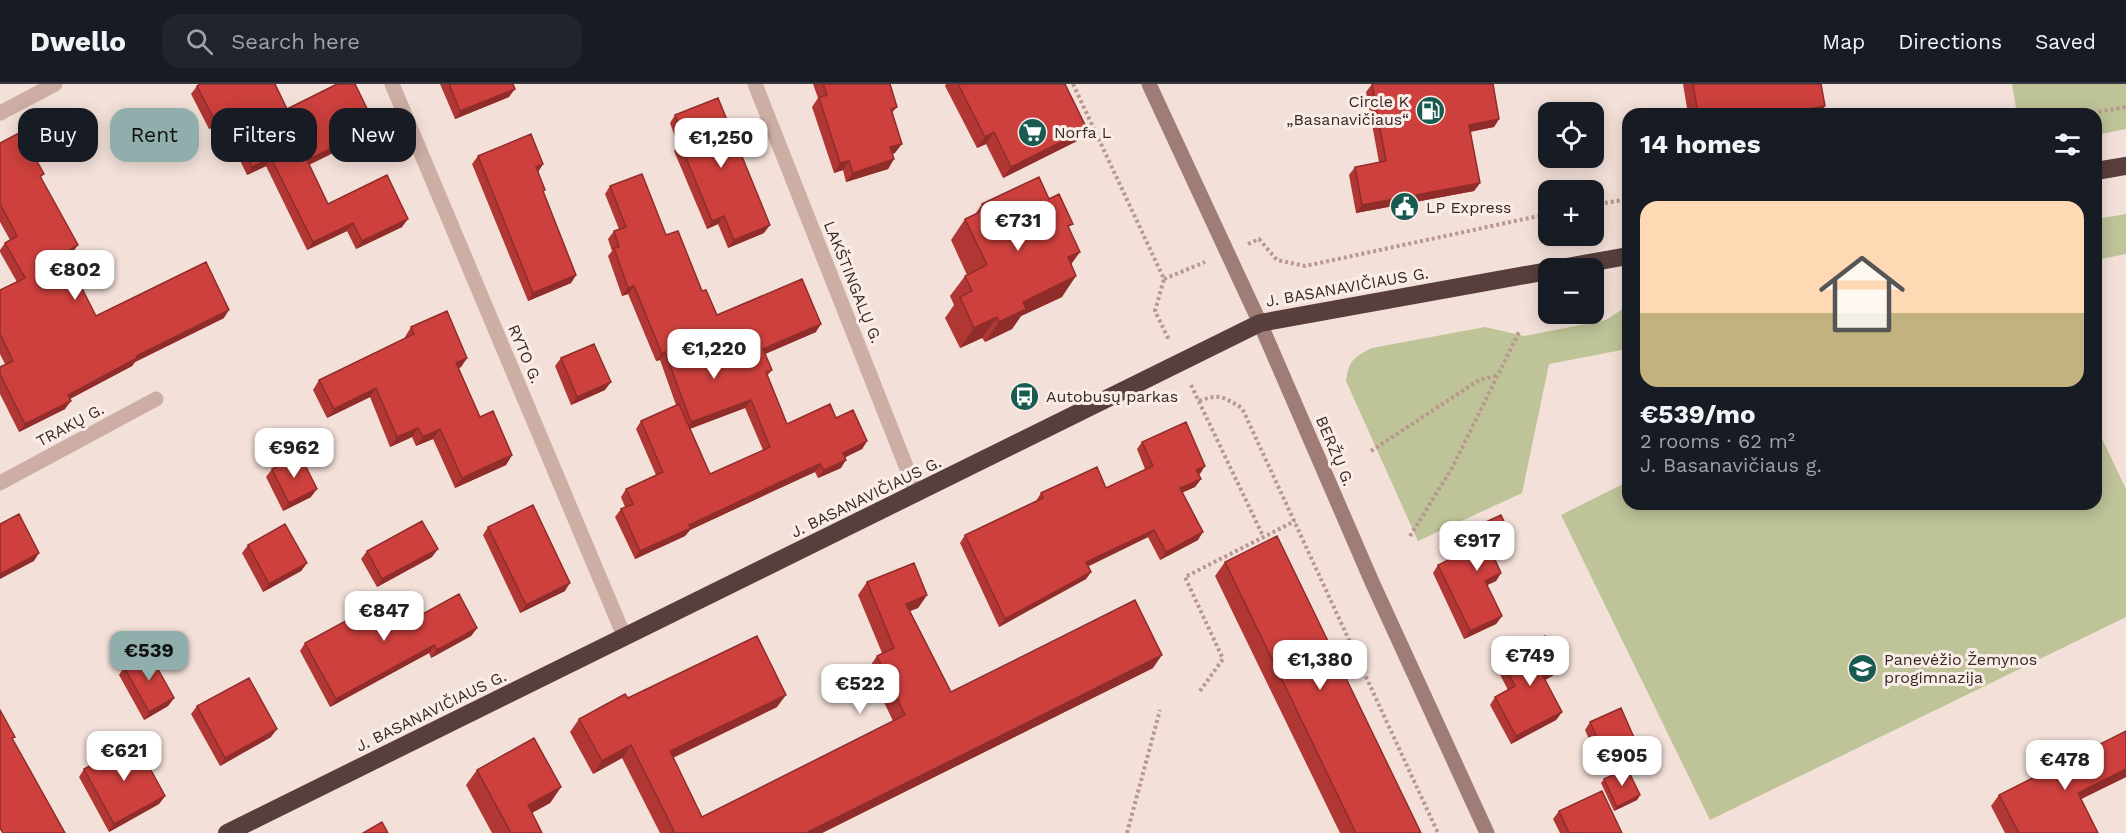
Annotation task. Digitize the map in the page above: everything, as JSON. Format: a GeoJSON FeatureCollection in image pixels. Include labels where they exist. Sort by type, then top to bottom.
{"type":"FeatureCollection","features":[{"type":"Feature","properties":{"kind":"highway"},"geometry":{"type":"LineString","coordinates":[[2102,170],[2126,166]]}},
{"type":"Feature","properties":{"kind":"highway"},"geometry":{"type":"LineString","coordinates":[[1604,260],[1622,257]]}},
{"type":"Feature","properties":{"kind":"highway","name":"J. BASANAVIČIAUS G."},"geometry":{"type":"LineString","coordinates":[[227,833],[1260,323],[1538,273]]}},
{"type":"Feature","properties":{"kind":"main road","name":"BERŽŲ G."},"geometry":{"type":"LineString","coordinates":[[1149,84],[1260,323],[1372,582],[1487,833]]}},
{"type":"Feature","properties":{"kind":"street"},"geometry":{"type":"LineString","coordinates":[[0,113],[55,84]]}},
{"type":"Feature","properties":{"kind":"street","name":"RYTO G."},"geometry":{"type":"LineString","coordinates":[[392,84],[625,638]]}},
{"type":"Feature","properties":{"kind":"street","name":"LAKŠTINGALŲ G."},"geometry":{"type":"LineString","coordinates":[[755,84],[917,494]]}},
{"type":"Feature","properties":{"kind":"street","name":"TRAKŲ G."},"geometry":{"type":"LineString","coordinates":[[0,483],[156,399]]}},
{"type":"Feature","properties":{"kind":"path"},"geometry":{"type":"LineString","coordinates":[[1073,84],[1164,279],[1155,311],[1180,363]]}},
{"type":"Feature","properties":{"kind":"path"},"geometry":{"type":"LineString","coordinates":[[2102,111],[2126,107]]}},
{"type":"Feature","properties":{"kind":"path"},"geometry":{"type":"LineString","coordinates":[[1604,203],[1622,200]]}},
{"type":"Feature","properties":{"kind":"path"},"geometry":{"type":"LineString","coordinates":[[1259,239],[1277,260],[1305,266],[1538,216]]}},
{"type":"Feature","properties":{"kind":"path"},"geometry":{"type":"LineString","coordinates":[[1164,279],[1189,269]]}},
{"type":"Feature","properties":{"kind":"path"},"geometry":{"type":"LineString","coordinates":[[1410,536],[1452,468],[1520,330]]}},
{"type":"Feature","properties":{"kind":"path"},"geometry":{"type":"LineString","coordinates":[[1371,451],[1479,380],[1500,374]]}},
{"type":"Feature","properties":{"kind":"path"},"geometry":{"type":"LineString","coordinates":[[1263,536],[1199,400],[1214,396],[1228,400],[1242,408],[1438,833]]}},
{"type":"Feature","properties":{"kind":"path"},"geometry":{"type":"LineString","coordinates":[[1200,691],[1223,659],[1185,577],[1295,521]]}},
{"type":"Feature","properties":{"kind":"path"},"geometry":{"type":"LineString","coordinates":[[1127,833],[1160,710]]}},
{"type":"Feature","properties":{"kind":"green space"},"geometry":{"type":"Polygon","coordinates":[[[2012,84],[2126,84],[2126,129],[2102,134],[2102,108],[2016,108],[2012,84]]]}},
{"type":"Feature","properties":{"kind":"green space"},"geometry":{"type":"Polygon","coordinates":[[[2126,214],[2126,254],[2102,259],[2102,218],[2126,214]]]}},
{"type":"Feature","properties":{"kind":"green space"},"geometry":{"type":"Polygon","coordinates":[[[1622,309],[1622,350],[1549,364],[1522,493],[1418,541],[1346,381],[1353,360],[1372,348],[1485,327],[1524,336],[1586,324],[1604,324],[1604,320],[1622,309]]]}},
{"type":"Feature","properties":{"kind":"green space"},"geometry":{"type":"Polygon","coordinates":[[[2102,439],[2126,489],[2126,617],[1710,820],[1561,515],[1622,484],[1622,510],[2102,510],[2102,439]]]}},
{"type":"Feature","properties":{"kind":"building"},"geometry":{"type":"Polygon","coordinates":[[[200,84],[275,84],[287,108],[211,108],[211,113],[197,86],[200,84]]]}},
{"type":"Feature","properties":{"kind":"building"},"geometry":{"type":"Polygon","coordinates":[[[337,84],[355,84],[367,108],[329,108],[329,149],[317,155],[317,108],[289,108],[337,84]]]}},
{"type":"Feature","properties":{"kind":"building"},"geometry":{"type":"Polygon","coordinates":[[[449,84],[513,84],[515,89],[460,111],[449,84]]]}},
{"type":"Feature","properties":{"kind":"building"},"geometry":{"type":"Polygon","coordinates":[[[823,84],[890,84],[897,107],[891,109],[902,144],[890,147],[894,159],[853,173],[849,161],[840,163],[819,98],[827,95],[823,84]]]}},
{"type":"Feature","properties":{"kind":"building"},"geometry":{"type":"Polygon","coordinates":[[[958,84],[1065,84],[1087,129],[1011,167],[994,132],[985,137],[958,84]]]}},
{"type":"Feature","properties":{"kind":"building"},"geometry":{"type":"Polygon","coordinates":[[[1372,84],[1493,84],[1499,119],[1469,125],[1480,183],[1362,205],[1355,167],[1386,161],[1372,84]]]}},
{"type":"Feature","properties":{"kind":"building"},"geometry":{"type":"Polygon","coordinates":[[[1693,84],[1821,84],[1825,106],[1814,108],[1697,108],[1693,84]]]}},
{"type":"Feature","properties":{"kind":"building"},"geometry":{"type":"Polygon","coordinates":[[[718,98],[770,225],[734,240],[724,216],[712,221],[680,143],[686,141],[675,115],[718,98]]]}},
{"type":"Feature","properties":{"kind":"building"},"geometry":{"type":"Polygon","coordinates":[[[18,134],[18,162],[37,162],[44,174],[40,176],[78,245],[64,253],[96,316],[206,262],[229,310],[136,356],[137,358],[68,395],[71,401],[25,424],[0,374],[0,367],[13,361],[0,334],[0,290],[25,278],[5,243],[17,236],[0,204],[0,143],[18,134]]]}},
{"type":"Feature","properties":{"kind":"building"},"geometry":{"type":"Polygon","coordinates":[[[531,134],[543,164],[536,167],[545,190],[543,191],[576,275],[533,293],[478,156],[531,134]]]}},
{"type":"Feature","properties":{"kind":"building"},"geometry":{"type":"Polygon","coordinates":[[[250,162],[263,162],[252,167],[250,162]]]}},
{"type":"Feature","properties":{"kind":"building"},"geometry":{"type":"Polygon","coordinates":[[[273,162],[308,162],[328,204],[387,175],[408,219],[362,241],[353,223],[313,242],[273,162]]]}},
{"type":"Feature","properties":{"kind":"building"},"geometry":{"type":"Polygon","coordinates":[[[642,174],[666,235],[678,231],[702,291],[706,290],[717,315],[802,279],[821,324],[763,349],[772,370],[766,372],[787,424],[830,404],[836,418],[853,410],[867,441],[843,453],[846,460],[824,470],[820,464],[806,470],[689,525],[691,528],[640,551],[621,509],[633,504],[626,489],[663,472],[641,421],[679,404],[710,474],[770,447],[751,400],[691,422],[665,352],[662,354],[634,286],[628,288],[614,248],[619,247],[614,231],[626,227],[610,186],[642,174]]]}},
{"type":"Feature","properties":{"kind":"building"},"geometry":{"type":"Polygon","coordinates":[[[1039,177],[1049,199],[1059,194],[1073,224],[1068,226],[1080,252],[1068,257],[1076,276],[1023,302],[1026,309],[999,322],[997,317],[974,328],[960,297],[972,291],[965,276],[987,265],[965,219],[984,210],[982,204],[1039,177]]]}},
{"type":"Feature","properties":{"kind":"building"},"geometry":{"type":"Polygon","coordinates":[[[447,311],[467,358],[456,363],[480,417],[493,411],[512,455],[462,478],[440,429],[423,437],[418,428],[397,437],[376,388],[334,409],[319,380],[414,334],[411,327],[447,311]]]}},
{"type":"Feature","properties":{"kind":"building"},"geometry":{"type":"Polygon","coordinates":[[[594,344],[611,382],[577,397],[561,358],[594,344]]]}},
{"type":"Feature","properties":{"kind":"building"},"geometry":{"type":"Polygon","coordinates":[[[1186,422],[1205,466],[1196,470],[1201,479],[1180,488],[1203,532],[1166,552],[1154,530],[1086,562],[1091,572],[1005,619],[965,535],[1043,498],[1041,493],[1097,467],[1106,488],[1153,466],[1142,442],[1186,422]]]}},
{"type":"Feature","properties":{"kind":"building"},"geometry":{"type":"Polygon","coordinates":[[[300,455],[317,489],[289,503],[272,469],[300,455]]]}},
{"type":"Feature","properties":{"kind":"building"},"geometry":{"type":"Polygon","coordinates":[[[533,505],[570,583],[526,605],[488,527],[533,505]]]}},
{"type":"Feature","properties":{"kind":"building"},"geometry":{"type":"Polygon","coordinates":[[[19,514],[39,553],[0,574],[0,524],[19,514]]]}},
{"type":"Feature","properties":{"kind":"building"},"geometry":{"type":"Polygon","coordinates":[[[1501,515],[1513,541],[1491,551],[1501,573],[1485,581],[1502,616],[1470,631],[1438,565],[1469,550],[1462,533],[1501,515]]]}},
{"type":"Feature","properties":{"kind":"building"},"geometry":{"type":"Polygon","coordinates":[[[422,521],[438,549],[382,579],[367,551],[422,521]]]}},
{"type":"Feature","properties":{"kind":"building"},"geometry":{"type":"Polygon","coordinates":[[[285,524],[307,563],[269,584],[248,545],[285,524]]]}},
{"type":"Feature","properties":{"kind":"building"},"geometry":{"type":"Polygon","coordinates":[[[1277,536],[1421,833],[1356,833],[1225,562],[1277,536]]]}},
{"type":"Feature","properties":{"kind":"building"},"geometry":{"type":"Polygon","coordinates":[[[914,563],[927,595],[906,604],[951,692],[1135,600],[1162,655],[806,833],[670,833],[674,831],[631,745],[602,761],[579,719],[625,694],[628,698],[757,636],[786,695],[670,751],[702,817],[905,715],[877,656],[894,648],[867,582],[914,563]]]}},
{"type":"Feature","properties":{"kind":"building"},"geometry":{"type":"Polygon","coordinates":[[[459,594],[477,628],[437,650],[434,645],[336,699],[305,643],[386,599],[401,626],[459,594]]]}},
{"type":"Feature","properties":{"kind":"building"},"geometry":{"type":"Polygon","coordinates":[[[1545,636],[1561,666],[1543,676],[1562,712],[1516,736],[1495,697],[1515,686],[1501,659],[1545,636]]]}},
{"type":"Feature","properties":{"kind":"building"},"geometry":{"type":"Polygon","coordinates":[[[149,653],[174,698],[149,712],[124,667],[149,653]]]}},
{"type":"Feature","properties":{"kind":"building"},"geometry":{"type":"Polygon","coordinates":[[[249,678],[277,729],[225,758],[197,706],[249,678]]]}},
{"type":"Feature","properties":{"kind":"building"},"geometry":{"type":"Polygon","coordinates":[[[1621,708],[1640,751],[1609,765],[1590,722],[1621,708]]]}},
{"type":"Feature","properties":{"kind":"building"},"geometry":{"type":"Polygon","coordinates":[[[0,710],[15,737],[12,738],[65,833],[3,833],[0,828],[0,710]]]}},
{"type":"Feature","properties":{"kind":"building"},"geometry":{"type":"Polygon","coordinates":[[[2126,731],[2126,769],[2078,793],[2098,833],[2019,833],[1999,795],[2126,731]]]}},
{"type":"Feature","properties":{"kind":"building"},"geometry":{"type":"Polygon","coordinates":[[[534,738],[561,787],[528,805],[542,833],[511,833],[477,770],[534,738]]]}},
{"type":"Feature","properties":{"kind":"building"},"geometry":{"type":"Polygon","coordinates":[[[135,741],[165,796],[114,824],[84,769],[135,741]]]}},
{"type":"Feature","properties":{"kind":"building"},"geometry":{"type":"Polygon","coordinates":[[[1627,768],[1640,795],[1617,807],[1604,779],[1627,768]]]}},
{"type":"Feature","properties":{"kind":"building"},"geometry":{"type":"Polygon","coordinates":[[[1602,791],[1622,833],[1569,833],[1559,811],[1602,791]]]}},
{"type":"Feature","properties":{"kind":"building"},"geometry":{"type":"Polygon","coordinates":[[[382,822],[388,833],[363,833],[382,822]]]}},
{"type":"Feature","properties":{"kind":"place","name":"Circle K „Basanavičiaus“"},"geometry":{"type":"Point","coordinates":[1430,110]}},
{"type":"Feature","properties":{"kind":"place","name":"Norfa L"},"geometry":{"type":"Point","coordinates":[1033,132]}},
{"type":"Feature","properties":{"kind":"place","name":"LP Express"},"geometry":{"type":"Point","coordinates":[1405,207]}},
{"type":"Feature","properties":{"kind":"place","name":"Autobusų parkas"},"geometry":{"type":"Point","coordinates":[1025,396]}},
{"type":"Feature","properties":{"kind":"place","name":"Panevėžio Žemynos progimnazija"},"geometry":{"type":"Point","coordinates":[1863,668]}}]}
